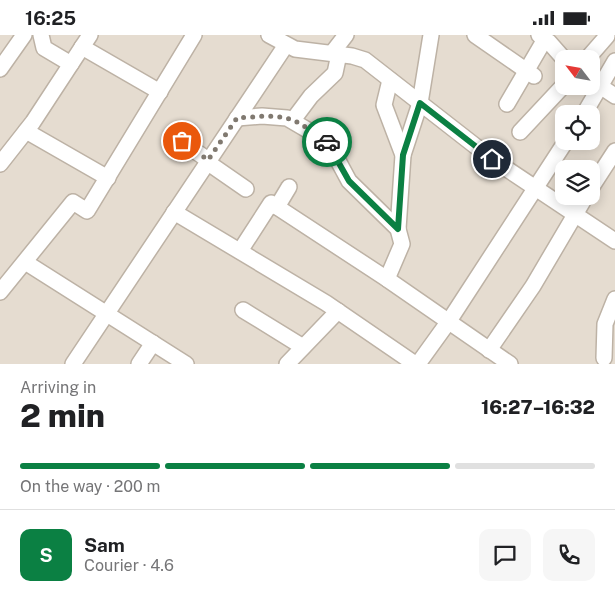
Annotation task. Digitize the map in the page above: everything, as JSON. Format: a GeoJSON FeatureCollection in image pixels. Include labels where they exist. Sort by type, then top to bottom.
{"type":"FeatureCollection","features":[{"type":"Feature","properties":{"kind":"street"},"geometry":{"type":"LineString","coordinates":[[0,69],[24,35]]}},
{"type":"Feature","properties":{"kind":"street"},"geometry":{"type":"LineString","coordinates":[[41,35],[44,48],[71,65]]}},
{"type":"Feature","properties":{"kind":"street"},"geometry":{"type":"LineString","coordinates":[[0,292],[73,202],[87,211],[194,35]]}},
{"type":"Feature","properties":{"kind":"street"},"geometry":{"type":"LineString","coordinates":[[269,35],[295,49],[365,60],[492,159],[615,241]]}},
{"type":"Feature","properties":{"kind":"street"},"geometry":{"type":"LineString","coordinates":[[293,121],[311,96],[335,73],[336,54],[346,35]]}},
{"type":"Feature","properties":{"kind":"street"},"geometry":{"type":"LineString","coordinates":[[387,279],[402,244],[398,229],[403,155],[420,103],[430,35]]}},
{"type":"Feature","properties":{"kind":"street"},"geometry":{"type":"LineString","coordinates":[[475,35],[531,74]]}},
{"type":"Feature","properties":{"kind":"street"},"geometry":{"type":"LineString","coordinates":[[595,50],[607,36]]}},
{"type":"Feature","properties":{"kind":"street"},"geometry":{"type":"LineString","coordinates":[[507,104],[531,74],[542,37],[555,50]]}},
{"type":"Feature","properties":{"kind":"street"},"geometry":{"type":"LineString","coordinates":[[0,164],[26,131],[86,41],[160,92]]}},
{"type":"Feature","properties":{"kind":"street"},"geometry":{"type":"LineString","coordinates":[[73,364],[286,45]]}},
{"type":"Feature","properties":{"kind":"street"},"geometry":{"type":"LineString","coordinates":[[600,78],[615,61]]}},
{"type":"Feature","properties":{"kind":"street"},"geometry":{"type":"LineString","coordinates":[[390,79],[384,105],[403,155]]}},
{"type":"Feature","properties":{"kind":"street"},"geometry":{"type":"LineString","coordinates":[[600,86],[615,96]]}},
{"type":"Feature","properties":{"kind":"street"},"geometry":{"type":"LineString","coordinates":[[520,133],[555,95]]}},
{"type":"Feature","properties":{"kind":"street"},"geometry":{"type":"LineString","coordinates":[[237,118],[262,116],[293,121],[328,142],[349,181],[398,229]]}},
{"type":"Feature","properties":{"kind":"street"},"geometry":{"type":"LineString","coordinates":[[26,131],[108,178]]}},
{"type":"Feature","properties":{"kind":"street"},"geometry":{"type":"LineString","coordinates":[[182,141],[246,189]]}},
{"type":"Feature","properties":{"kind":"street"},"geometry":{"type":"LineString","coordinates":[[174,212],[338,311],[417,364],[449,321],[560,150]]}},
{"type":"Feature","properties":{"kind":"street"},"geometry":{"type":"LineString","coordinates":[[600,174],[615,151]]}},
{"type":"Feature","properties":{"kind":"street"},"geometry":{"type":"LineString","coordinates":[[277,207],[289,187]]}},
{"type":"Feature","properties":{"kind":"street"},"geometry":{"type":"LineString","coordinates":[[240,251],[271,203],[449,321],[497,358],[533,286],[580,205]]}},
{"type":"Feature","properties":{"kind":"street"},"geometry":{"type":"LineString","coordinates":[[25,262],[186,364]]}},
{"type":"Feature","properties":{"kind":"street"},"geometry":{"type":"LineString","coordinates":[[602,361],[605,324],[615,299]]}},
{"type":"Feature","properties":{"kind":"street"},"geometry":{"type":"LineString","coordinates":[[243,310],[303,347]]}},
{"type":"Feature","properties":{"kind":"street"},"geometry":{"type":"LineString","coordinates":[[286,364],[338,311]]}},
{"type":"Feature","properties":{"kind":"street"},"geometry":{"type":"LineString","coordinates":[[602,361],[615,341]]}},
{"type":"Feature","properties":{"kind":"street"},"geometry":{"type":"LineString","coordinates":[[140,364],[153,343]]}},
{"type":"Feature","properties":{"kind":"shaded area"},"geometry":{"type":"Polygon","coordinates":[[[0,35],[615,35],[615,364],[0,364],[0,35]]]}},
{"type":"Feature","properties":{"kind":"way so far"},"geometry":{"type":"LineString","coordinates":[[182,141],[208,160],[237,118],[262,116],[287,118],[296,121],[327,142]]}},
{"type":"Feature","properties":{"kind":"route"},"geometry":{"type":"LineString","coordinates":[[327,142],[349,181],[398,229],[403,155],[420,103],[492,159]]}}]}
